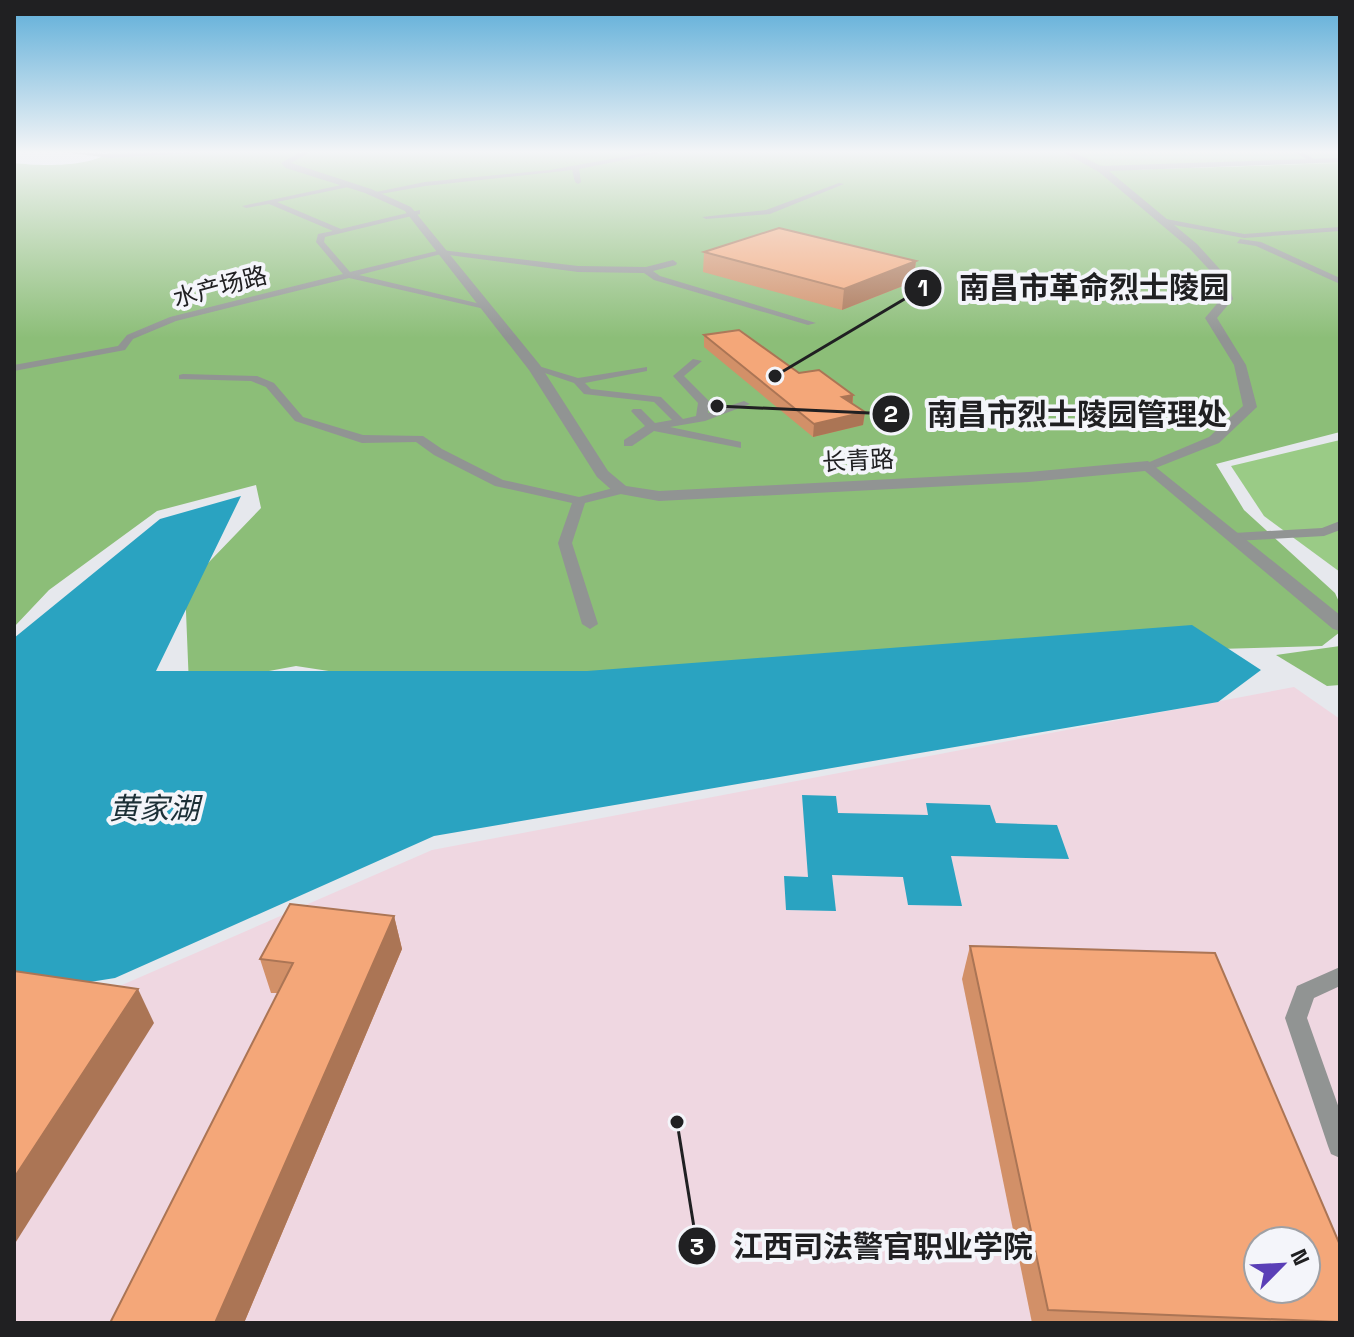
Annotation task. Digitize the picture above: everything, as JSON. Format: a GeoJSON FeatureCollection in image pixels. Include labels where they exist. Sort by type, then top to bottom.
{"type":"FeatureCollection","features":[{"type":"Feature","properties":{"kind":"street"},"geometry":{"type":"LineString","coordinates":[[415,213],[441,252],[535,368],[602,474],[621,490]]}},
{"type":"Feature","properties":{"kind":"street"},"geometry":{"type":"LineString","coordinates":[[1153,213],[1161,220]]}},
{"type":"Feature","properties":{"kind":"street","name":"长青路"},"geometry":{"type":"LineString","coordinates":[[621,490],[659,496],[1029,477],[1148,466],[1214,440],[1250,407],[1240,365],[1211,318],[1227,299],[1221,276],[1193,246],[1161,220]]}},
{"type":"Feature","properties":{"kind":"street"},"geometry":{"type":"LineString","coordinates":[[1148,466],[1340,625]]}},
{"type":"Feature","properties":{"kind":"lane"},"geometry":{"type":"LineString","coordinates":[[296,213],[340,231]]}},
{"type":"Feature","properties":{"kind":"lane"},"geometry":{"type":"LineString","coordinates":[[408,213],[321,236],[320,242],[348,275],[486,308]]}},
{"type":"Feature","properties":{"kind":"lane"},"geometry":{"type":"LineString","coordinates":[[706,217],[750,213]]}},
{"type":"Feature","properties":{"kind":"lane"},"geometry":{"type":"LineString","coordinates":[[322,224],[337,220]]}},
{"type":"Feature","properties":{"kind":"lane"},"geometry":{"type":"LineString","coordinates":[[1161,220],[1244,236],[1340,229]]}},
{"type":"Feature","properties":{"kind":"lane"},"geometry":{"type":"LineString","coordinates":[[1213,230],[1226,238],[1258,244],[1340,281]]}},
{"type":"Feature","properties":{"kind":"lane"},"geometry":{"type":"LineString","coordinates":[[441,252],[578,269],[646,270],[673,263]]}},
{"type":"Feature","properties":{"kind":"lane","name":"水产场路"},"geometry":{"type":"LineString","coordinates":[[14,368],[121,348],[130,337],[173,319],[441,252]]}},
{"type":"Feature","properties":{"kind":"lane"},"geometry":{"type":"LineString","coordinates":[[646,270],[657,278],[786,312],[811,323]]}},
{"type":"Feature","properties":{"kind":"lane"},"geometry":{"type":"LineString","coordinates":[[697,361],[678,376],[704,402],[701,419]]}},
{"type":"Feature","properties":{"kind":"lane"},"geometry":{"type":"LineString","coordinates":[[535,368],[578,381],[643,369]]}},
{"type":"Feature","properties":{"kind":"lane"},"geometry":{"type":"LineString","coordinates":[[183,377],[253,378],[281,394],[299,419],[362,439],[419,438],[438,452],[499,483],[579,501],[621,490]]}},
{"type":"Feature","properties":{"kind":"lane"},"geometry":{"type":"LineString","coordinates":[[578,381],[588,392],[657,399],[679,421]]}},
{"type":"Feature","properties":{"kind":"lane"},"geometry":{"type":"LineString","coordinates":[[628,443],[652,427],[701,419],[744,404]]}},
{"type":"Feature","properties":{"kind":"lane"},"geometry":{"type":"LineString","coordinates":[[637,411],[652,427],[737,445]]}},
{"type":"Feature","properties":{"kind":"lane"},"geometry":{"type":"LineString","coordinates":[[579,501],[565,543],[590,624]]}},
{"type":"Feature","properties":{"kind":"lane"},"geometry":{"type":"LineString","coordinates":[[1234,537],[1324,532],[1340,525]]}},
{"type":"Feature","properties":{"kind":"lane"},"geometry":{"type":"LineString","coordinates":[[1340,976],[1305,992],[1296,1018],[1340,1146]]}},
{"type":"Feature","properties":{"kind":"shaded area"},"geometry":{"type":"Polygon","coordinates":[[[1294,687],[1340,719],[1340,1323],[14,1323],[14,1004],[122,985],[432,850],[1294,687]]]}},
{"type":"Feature","properties":{"kind":"green space"},"geometry":{"type":"Polygon","coordinates":[[[14,213],[1340,213],[1340,432],[1216,464],[1244,510],[1335,593],[1340,604],[1340,632],[1322,646],[1146,651],[525,701],[296,666],[189,686],[185,587],[261,508],[256,485],[157,511],[49,590],[14,627],[14,213]]]}},
{"type":"Feature","properties":{"kind":"green space"},"geometry":{"type":"Polygon","coordinates":[[[1340,440],[1340,572],[1264,516],[1231,466],[1340,440]]]}},
{"type":"Feature","properties":{"kind":"green space"},"geometry":{"type":"Polygon","coordinates":[[[1340,646],[1340,685],[1327,686],[1276,655],[1340,646]]]}},
{"type":"Feature","properties":{"kind":"water","name":"黄家湖"},"geometry":{"type":"Polygon","coordinates":[[[241,496],[156,671],[587,671],[1192,625],[1261,670],[1218,702],[434,836],[115,978],[14,994],[14,638],[160,519],[241,496]]]}},
{"type":"Feature","properties":{"kind":"water"},"geometry":{"type":"Polygon","coordinates":[[[802,795],[836,796],[838,813],[928,815],[926,803],[990,805],[996,823],[1057,825],[1069,859],[951,856],[962,906],[908,905],[903,877],[832,875],[836,911],[786,910],[784,876],[808,877],[802,795]]]}},
{"type":"Feature","properties":{"kind":"building"},"geometry":{"type":"Polygon","coordinates":[[[779,228],[916,261],[844,289],[704,252],[779,228]]]}},
{"type":"Feature","properties":{"kind":"building"},"geometry":{"type":"Polygon","coordinates":[[[739,330],[799,373],[819,370],[853,395],[842,397],[865,412],[814,424],[704,335],[739,330]]]}},
{"type":"Feature","properties":{"kind":"building"},"geometry":{"type":"Polygon","coordinates":[[[290,904],[394,916],[215,1323],[110,1323],[293,963],[260,959],[290,904]]]}},
{"type":"Feature","properties":{"kind":"building"},"geometry":{"type":"Polygon","coordinates":[[[970,946],[1215,953],[1340,1245],[1340,1322],[1048,1310],[970,946]]]}},
{"type":"Feature","properties":{"kind":"building"},"geometry":{"type":"Polygon","coordinates":[[[14,971],[138,989],[14,1178],[14,971]]]}},
{"type":"Feature","properties":{"kind":"place","name":"南昌市革命烈士陵园"},"geometry":{"type":"Point","coordinates":[775,376]}},
{"type":"Feature","properties":{"kind":"place","name":"南昌市烈士陵园管理处"},"geometry":{"type":"Point","coordinates":[717,406]}},
{"type":"Feature","properties":{"kind":"place","name":"江西司法警官职业学院"},"geometry":{"type":"Point","coordinates":[677,1122]}}]}
